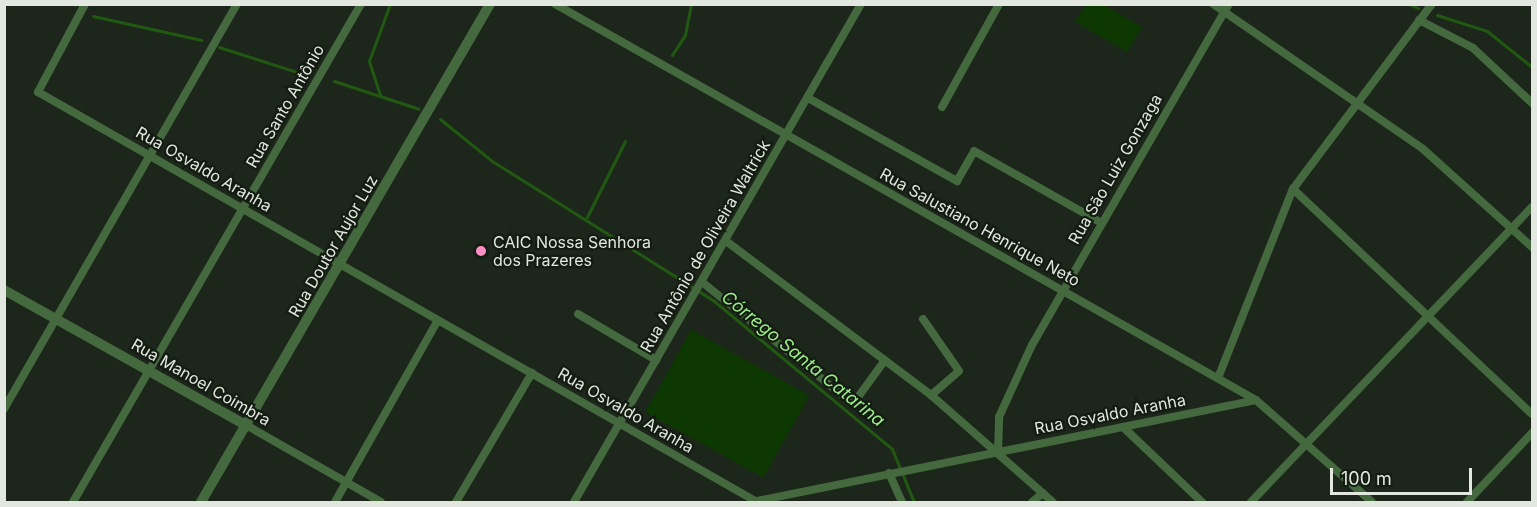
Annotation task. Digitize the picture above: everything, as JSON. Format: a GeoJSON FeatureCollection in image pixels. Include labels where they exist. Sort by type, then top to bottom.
{"type":"FeatureCollection","features":[{"type":"Feature","properties":{"kind":"street","name":"Rua Osvaldo Aranha"},"geometry":{"type":"LineString","coordinates":[[86,4],[38,92],[620,423],[754,502],[910,468],[1256,400]]}},
{"type":"Feature","properties":{"kind":"street"},"geometry":{"type":"LineString","coordinates":[[4,409],[237,4]]}},
{"type":"Feature","properties":{"kind":"street","name":"Rua Santo Antônio"},"geometry":{"type":"LineString","coordinates":[[73,502],[361,4]]}},
{"type":"Feature","properties":{"kind":"street","name":"Rua Doutor Aujor Luz"},"geometry":{"type":"LineString","coordinates":[[201,502],[490,4]]}},
{"type":"Feature","properties":{"kind":"street","name":"Rua Salustiano Henrique Neto"},"geometry":{"type":"LineString","coordinates":[[555,4],[1256,400],[1308,443],[1372,502]]}},
{"type":"Feature","properties":{"kind":"street","name":"Rua Antônio de Oliveira Waltrick"},"geometry":{"type":"LineString","coordinates":[[574,502],[861,4]]}},
{"type":"Feature","properties":{"kind":"street"},"geometry":{"type":"LineString","coordinates":[[942,107],[999,4]]}},
{"type":"Feature","properties":{"kind":"street"},"geometry":{"type":"LineString","coordinates":[[1213,4],[1226,8],[1448,168],[1533,247]]}},
{"type":"Feature","properties":{"kind":"street"},"geometry":{"type":"LineString","coordinates":[[1218,378],[1293,189],[1355,102],[1432,4]]}},
{"type":"Feature","properties":{"kind":"street","name":"Rua São Luiz Gonzaga"},"geometry":{"type":"LineString","coordinates":[[998,451],[999,417],[1062,290],[1226,8]]}},
{"type":"Feature","properties":{"kind":"street"},"geometry":{"type":"LineString","coordinates":[[1419,20],[1473,48],[1533,103]]}},
{"type":"Feature","properties":{"kind":"street"},"geometry":{"type":"LineString","coordinates":[[808,98],[957,181],[974,151],[1102,223]]}},
{"type":"Feature","properties":{"kind":"street"},"geometry":{"type":"LineString","coordinates":[[1293,189],[1533,414]]}},
{"type":"Feature","properties":{"kind":"street"},"geometry":{"type":"LineString","coordinates":[[1251,502],[1533,207]]}},
{"type":"Feature","properties":{"kind":"street"},"geometry":{"type":"LineString","coordinates":[[726,241],[931,395],[998,451],[1053,502]]}},
{"type":"Feature","properties":{"kind":"street"},"geometry":{"type":"LineString","coordinates":[[700,285],[853,405],[885,360]]}},
{"type":"Feature","properties":{"kind":"street","name":"Rua Manoel Coimbra"},"geometry":{"type":"LineString","coordinates":[[4,290],[58,315],[381,502]]}},
{"type":"Feature","properties":{"kind":"street"},"geometry":{"type":"LineString","coordinates":[[578,314],[656,360]]}},
{"type":"Feature","properties":{"kind":"street"},"geometry":{"type":"LineString","coordinates":[[923,319],[959,371],[931,395]]}},
{"type":"Feature","properties":{"kind":"street"},"geometry":{"type":"LineString","coordinates":[[335,502],[438,320]]}},
{"type":"Feature","properties":{"kind":"street"},"geometry":{"type":"LineString","coordinates":[[456,502],[532,373]]}},
{"type":"Feature","properties":{"kind":"street"},"geometry":{"type":"LineString","coordinates":[[1123,427],[1202,502]]}},
{"type":"Feature","properties":{"kind":"street"},"geometry":{"type":"LineString","coordinates":[[1467,502],[1533,433]]}},
{"type":"Feature","properties":{"kind":"street"},"geometry":{"type":"LineString","coordinates":[[892,472],[902,502]]}},
{"type":"Feature","properties":{"kind":"street"},"geometry":{"type":"LineString","coordinates":[[1032,502],[1043,493]]}},
{"type":"Feature","properties":{"kind":"green space"},"geometry":{"type":"Polygon","coordinates":[[[1086,5],[1104,5],[1142,27],[1127,52],[1075,22],[1086,5]]]}},
{"type":"Feature","properties":{"kind":"green space"},"geometry":{"type":"Polygon","coordinates":[[[691,330],[809,395],[764,478],[645,412],[691,330]]]}},
{"type":"Feature","properties":{"kind":"waterway"},"geometry":{"type":"LineString","coordinates":[[380,95],[369,61],[390,4]]}},
{"type":"Feature","properties":{"kind":"waterway"},"geometry":{"type":"LineString","coordinates":[[672,55],[685,35],[691,4]]}},
{"type":"Feature","properties":{"kind":"waterway"},"geometry":{"type":"LineString","coordinates":[[1409,4],[1418,8]]}},
{"type":"Feature","properties":{"kind":"waterway"},"geometry":{"type":"LineString","coordinates":[[1437,15],[1487,31],[1532,67]]}},
{"type":"Feature","properties":{"kind":"waterway","name":"Córrego Santa Catarina"},"geometry":{"type":"LineString","coordinates":[[93,16],[201,40]]}},
{"type":"Feature","properties":{"kind":"waterway","name":"Córrego Santa Catarina"},"geometry":{"type":"LineString","coordinates":[[219,47],[303,74]]}},
{"type":"Feature","properties":{"kind":"waterway","name":"Córrego Santa Catarina"},"geometry":{"type":"LineString","coordinates":[[334,81],[419,109]]}},
{"type":"Feature","properties":{"kind":"waterway","name":"Córrego Santa Catarina"},"geometry":{"type":"LineString","coordinates":[[440,119],[492,161],[714,301],[892,449],[914,502]]}},
{"type":"Feature","properties":{"kind":"waterway"},"geometry":{"type":"LineString","coordinates":[[587,217],[625,141]]}},
{"type":"Feature","properties":{"kind":"place","name":"CAIC Nossa Senhora dos Prazeres"},"geometry":{"type":"Point","coordinates":[481,251]}}]}
